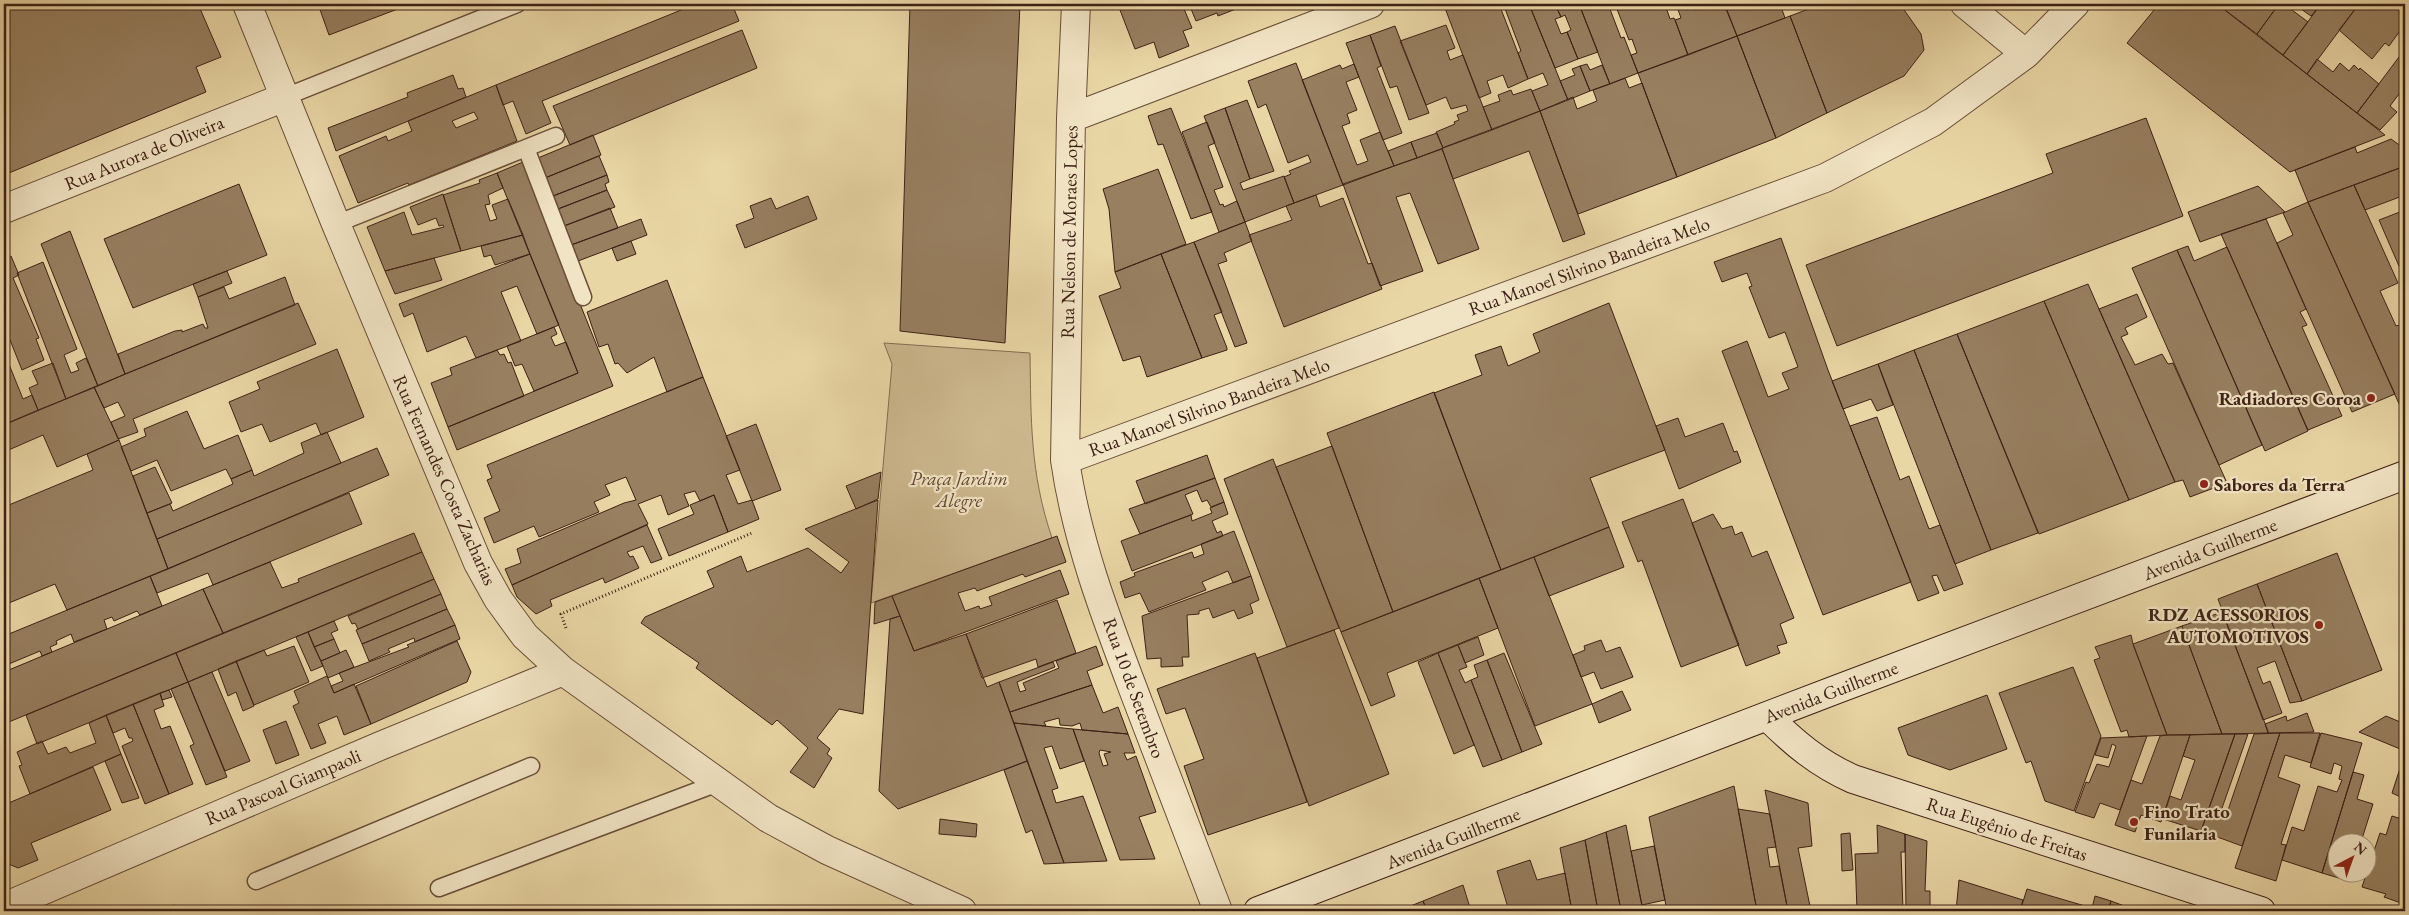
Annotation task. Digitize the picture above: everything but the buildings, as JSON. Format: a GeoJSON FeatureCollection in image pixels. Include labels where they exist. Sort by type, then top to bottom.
{"type":"FeatureCollection","features":[{"type":"Feature","properties":{"kind":"street","name":"Rua Fernandes Costa Zacharias"},"geometry":{"type":"LineString","coordinates":[[247,4],[336,224],[478,563],[498,599],[525,636],[563,671],[768,818],[827,850],[962,911]]}},
{"type":"Feature","properties":{"kind":"street","name":"Rua Nelson de Moraes Lopes"},"geometry":{"type":"LineString","coordinates":[[1065,460],[1071,118],[1076,4]]}},
{"type":"Feature","properties":{"kind":"street"},"geometry":{"type":"LineString","coordinates":[[1071,118],[1370,4]]}},
{"type":"Feature","properties":{"kind":"street"},"geometry":{"type":"LineString","coordinates":[[1965,4],[2026,54]]}},
{"type":"Feature","properties":{"kind":"street","name":"Rua Manoel Silvino Bandeira Melo"},"geometry":{"type":"LineString","coordinates":[[1065,460],[1825,178],[1933,122],[2026,54],[2075,4]]}},
{"type":"Feature","properties":{"kind":"street","name":"Rua Aurora de Oliveira"},"geometry":{"type":"LineString","coordinates":[[4,209],[285,97]]}},
{"type":"Feature","properties":{"kind":"street","name":"Rua 10 de Setembro"},"geometry":{"type":"LineString","coordinates":[[1065,460],[1072,505],[1088,562],[1123,662],[1218,911]]}},
{"type":"Feature","properties":{"kind":"street","name":"Avenida Guilherme"},"geometry":{"type":"LineString","coordinates":[[1258,911],[2405,475]]}},
{"type":"Feature","properties":{"kind":"street","name":"Rua Pascoal Giampaoli"},"geometry":{"type":"LineString","coordinates":[[4,907],[371,750],[563,671]]}},
{"type":"Feature","properties":{"kind":"street","name":"Rua Eugênio de Freitas"},"geometry":{"type":"LineString","coordinates":[[1768,717],[1791,740],[1809,754],[1832,769],[1853,779],[2261,911]]}},
{"type":"Feature","properties":{"kind":"lane"},"geometry":{"type":"LineString","coordinates":[[285,97],[517,4]]}},
{"type":"Feature","properties":{"kind":"lane"},"geometry":{"type":"LineString","coordinates":[[336,224],[556,136]]}},
{"type":"Feature","properties":{"kind":"lane"},"geometry":{"type":"LineString","coordinates":[[526,148],[583,297]]}},
{"type":"Feature","properties":{"kind":"lane"},"geometry":{"type":"LineString","coordinates":[[256,881],[531,766]]}},
{"type":"Feature","properties":{"kind":"lane"},"geometry":{"type":"LineString","coordinates":[[439,888],[718,782]]}},
{"type":"Feature","properties":{"kind":"path"},"geometry":{"type":"LineString","coordinates":[[568,637],[561,614],[752,533]]}},
{"type":"Feature","properties":{"kind":"green space","name":"Praça Jardim Alegre"},"geometry":{"type":"Polygon","coordinates":[[[884,343],[1030,353],[1033,446],[1039,491],[1052,538],[871,603],[892,364],[884,343]]]}},
{"type":"Feature","properties":{"kind":"place","name":"Radiadores Coroa"},"geometry":{"type":"Point","coordinates":[2371,398]}},
{"type":"Feature","properties":{"kind":"place","name":"Sabores da Terra"},"geometry":{"type":"Point","coordinates":[2204,484]}},
{"type":"Feature","properties":{"kind":"place","name":"RDZ ACESSORIOS AUTOMOTIVOS"},"geometry":{"type":"Point","coordinates":[2319,625]}},
{"type":"Feature","properties":{"kind":"place","name":"Fino Trato Funilaria"},"geometry":{"type":"Point","coordinates":[2134,822]}}]}
